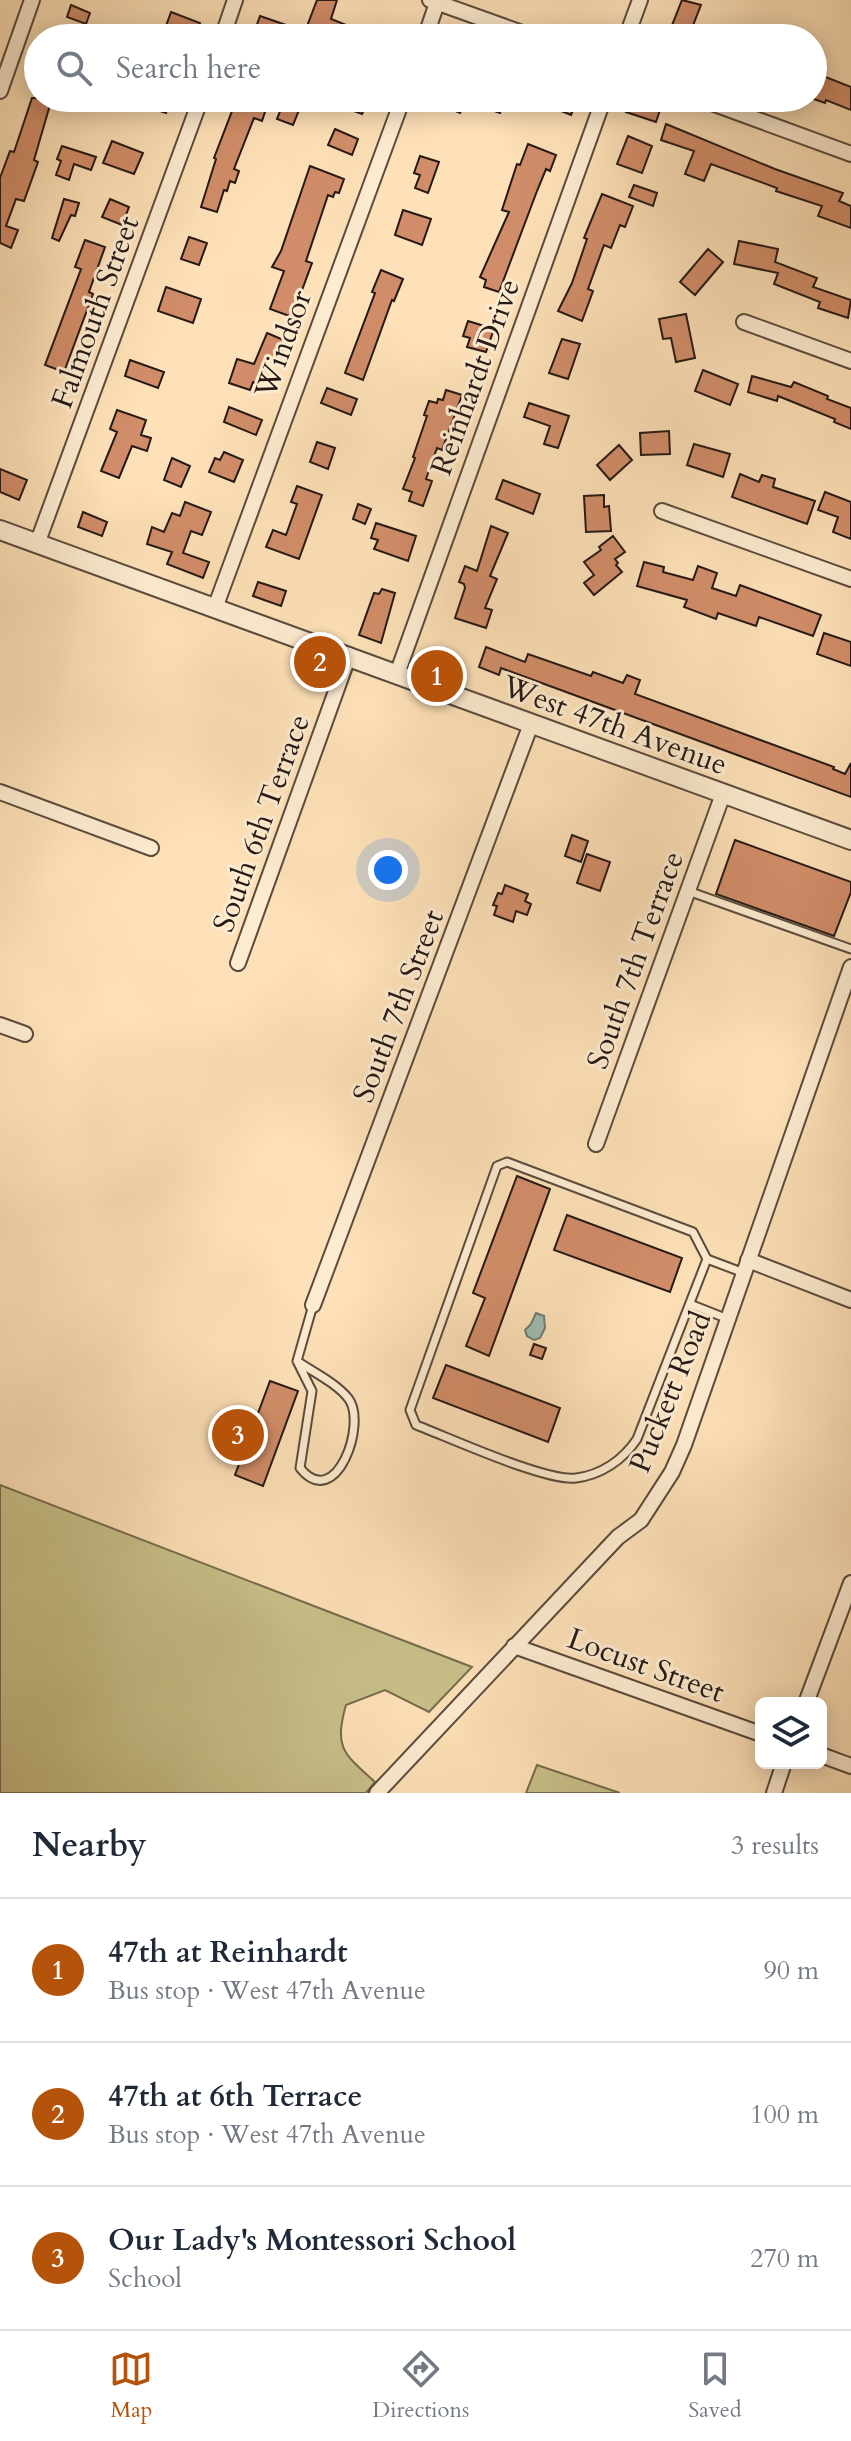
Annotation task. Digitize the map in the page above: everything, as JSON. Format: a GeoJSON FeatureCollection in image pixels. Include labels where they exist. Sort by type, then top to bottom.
{"type":"FeatureCollection","features":[{"type":"Feature","properties":{"kind":"street"},"geometry":{"type":"LineString","coordinates":[[0,91],[32,0]]}},
{"type":"Feature","properties":{"kind":"street"},"geometry":{"type":"LineString","coordinates":[[227,24],[235,0]]}},
{"type":"Feature","properties":{"kind":"street"},"geometry":{"type":"LineString","coordinates":[[631,24],[640,0]]}},
{"type":"Feature","properties":{"kind":"street"},"geometry":{"type":"LineString","coordinates":[[428,24],[434,1],[497,24]]}},
{"type":"Feature","properties":{"kind":"street","name":"Falmouth Street"},"geometry":{"type":"LineString","coordinates":[[37,544],[196,112]]}},
{"type":"Feature","properties":{"kind":"street","name":"Windsor"},"geometry":{"type":"LineString","coordinates":[[215,608],[398,112]]}},
{"type":"Feature","properties":{"kind":"street","name":"Reinhardt Drive"},"geometry":{"type":"LineString","coordinates":[[397,674],[599,112]]}},
{"type":"Feature","properties":{"kind":"street"},"geometry":{"type":"LineString","coordinates":[[736,112],[851,154]]}},
{"type":"Feature","properties":{"kind":"street"},"geometry":{"type":"LineString","coordinates":[[744,322],[851,361]]}},
{"type":"Feature","properties":{"kind":"street"},"geometry":{"type":"LineString","coordinates":[[662,511],[851,579]]}},
{"type":"Feature","properties":{"kind":"street","name":"West 47th Avenue"},"geometry":{"type":"LineString","coordinates":[[0,530],[851,840]]}},
{"type":"Feature","properties":{"kind":"street","name":"South 6th Terrace"},"geometry":{"type":"LineString","coordinates":[[238,963],[349,655]]}},
{"type":"Feature","properties":{"kind":"street","name":"South 7th Street"},"geometry":{"type":"LineString","coordinates":[[313,1305],[531,724]]}},
{"type":"Feature","properties":{"kind":"street"},"geometry":{"type":"LineString","coordinates":[[0,792],[151,848]]}},
{"type":"Feature","properties":{"kind":"street","name":"South 7th Terrace"},"geometry":{"type":"LineString","coordinates":[[596,1144],[723,794]]}},
{"type":"Feature","properties":{"kind":"street","name":"Puckett Road"},"geometry":{"type":"LineString","coordinates":[[377,1793],[618,1537],[641,1520],[672,1472],[851,967]]}},
{"type":"Feature","properties":{"kind":"street"},"geometry":{"type":"LineString","coordinates":[[0,1025],[25,1034]]}},
{"type":"Feature","properties":{"kind":"street"},"geometry":{"type":"LineString","coordinates":[[746,1266],[851,1300]]}},
{"type":"Feature","properties":{"kind":"street"},"geometry":{"type":"LineString","coordinates":[[808,1697],[851,1583]]}},
{"type":"Feature","properties":{"kind":"street","name":"Locust Street"},"geometry":{"type":"LineString","coordinates":[[514,1646],[755,1732]]}},
{"type":"Feature","properties":{"kind":"street"},"geometry":{"type":"LineString","coordinates":[[827,1757],[851,1766]]}},
{"type":"Feature","properties":{"kind":"street"},"geometry":{"type":"LineString","coordinates":[[774,1793],[782,1769]]}},
{"type":"Feature","properties":{"kind":"lane"},"geometry":{"type":"LineString","coordinates":[[688,891],[851,949]]}},
{"type":"Feature","properties":{"kind":"lane"},"geometry":{"type":"LineString","coordinates":[[507,1162],[693,1232],[707,1259],[637,1439],[630,1450],[607,1468],[573,1479],[541,1473],[416,1425],[410,1410],[497,1166],[507,1162]]}},
{"type":"Feature","properties":{"kind":"lane"},"geometry":{"type":"LineString","coordinates":[[707,1259],[746,1266]]}},
{"type":"Feature","properties":{"kind":"lane"},"geometry":{"type":"LineString","coordinates":[[690,1304],[728,1319]]}},
{"type":"Feature","properties":{"kind":"lane"},"geometry":{"type":"LineString","coordinates":[[297,1361],[348,1397],[356,1412],[345,1457],[338,1471],[328,1480],[318,1482],[308,1479],[300,1468],[312,1391],[297,1361],[313,1305]]}},
{"type":"Feature","properties":{"kind":"shaded area"},"geometry":{"type":"Polygon","coordinates":[[[0,1485],[472,1667],[429,1712],[385,1690],[346,1705],[341,1741],[355,1764],[375,1782],[366,1793],[0,1793],[0,1485]]]}},
{"type":"Feature","properties":{"kind":"shaded area"},"geometry":{"type":"Polygon","coordinates":[[[537,1765],[620,1793],[526,1793],[537,1765]]]}},
{"type":"Feature","properties":{"kind":"water"},"geometry":{"type":"Polygon","coordinates":[[[536,1313],[544,1316],[545,1328],[540,1338],[534,1340],[527,1336],[525,1330],[536,1313]]]}},
{"type":"Feature","properties":{"kind":"building"},"geometry":{"type":"Polygon","coordinates":[[[317,0],[337,0],[331,19],[344,24],[308,24],[317,0]]]}},
{"type":"Feature","properties":{"kind":"building"},"geometry":{"type":"Polygon","coordinates":[[[682,0],[701,5],[694,24],[673,24],[682,0]]]}},
{"type":"Feature","properties":{"kind":"building"},"geometry":{"type":"Polygon","coordinates":[[[71,5],[90,13],[86,24],[67,17],[71,5]]]}},
{"type":"Feature","properties":{"kind":"building"},"geometry":{"type":"Polygon","coordinates":[[[171,12],[200,23],[200,24],[167,24],[171,12]]]}},
{"type":"Feature","properties":{"kind":"building"},"geometry":{"type":"Polygon","coordinates":[[[260,16],[283,24],[257,24],[260,16]]]}},
{"type":"Feature","properties":{"kind":"building"},"geometry":{"type":"Polygon","coordinates":[[[827,78],[851,87],[851,110],[827,100],[827,78]]]}},
{"type":"Feature","properties":{"kind":"building"},"geometry":{"type":"Polygon","coordinates":[[[27,112],[48,112],[34,160],[38,162],[24,201],[16,199],[6,226],[18,230],[11,248],[0,243],[0,178],[10,151],[14,152],[27,112]]]}},
{"type":"Feature","properties":{"kind":"building"},"geometry":{"type":"Polygon","coordinates":[[[232,112],[265,112],[262,121],[254,118],[234,169],[239,171],[235,183],[230,181],[227,191],[224,190],[217,212],[201,207],[214,158],[232,112]]]}},
{"type":"Feature","properties":{"kind":"building"},"geometry":{"type":"Polygon","coordinates":[[[280,112],[298,112],[293,125],[277,119],[280,112]]]}},
{"type":"Feature","properties":{"kind":"building"},"geometry":{"type":"Polygon","coordinates":[[[626,112],[659,112],[656,122],[626,112]]]}},
{"type":"Feature","properties":{"kind":"building"},"geometry":{"type":"Polygon","coordinates":[[[666,124],[843,193],[839,201],[851,206],[851,228],[818,216],[822,206],[711,164],[704,181],[685,174],[694,151],[661,140],[666,124]]]}},
{"type":"Feature","properties":{"kind":"building"},"geometry":{"type":"Polygon","coordinates":[[[335,129],[358,139],[352,155],[328,145],[335,129]]]}},
{"type":"Feature","properties":{"kind":"building"},"geometry":{"type":"Polygon","coordinates":[[[628,136],[652,146],[642,173],[617,164],[628,136]]]}},
{"type":"Feature","properties":{"kind":"building"},"geometry":{"type":"Polygon","coordinates":[[[112,141],[143,153],[134,174],[103,163],[112,141]]]}},
{"type":"Feature","properties":{"kind":"building"},"geometry":{"type":"Polygon","coordinates":[[[528,144],[556,155],[550,171],[546,169],[499,292],[484,287],[486,280],[480,277],[509,212],[502,210],[517,164],[520,165],[528,144]]]}},
{"type":"Feature","properties":{"kind":"building"},"geometry":{"type":"Polygon","coordinates":[[[62,146],[96,157],[91,170],[74,164],[69,180],[56,175],[62,146]]]}},
{"type":"Feature","properties":{"kind":"building"},"geometry":{"type":"Polygon","coordinates":[[[420,156],[439,162],[428,193],[415,188],[420,175],[414,173],[420,156]]]}},
{"type":"Feature","properties":{"kind":"building"},"geometry":{"type":"Polygon","coordinates":[[[310,166],[344,179],[339,193],[335,192],[333,197],[328,195],[306,261],[312,263],[292,317],[270,309],[284,271],[272,267],[281,251],[310,166]]]}},
{"type":"Feature","properties":{"kind":"building"},"geometry":{"type":"Polygon","coordinates":[[[634,185],[657,193],[653,206],[629,197],[634,185]]]}},
{"type":"Feature","properties":{"kind":"building"},"geometry":{"type":"Polygon","coordinates":[[[602,194],[633,206],[625,227],[620,225],[611,248],[604,245],[588,289],[593,291],[582,321],[558,311],[572,283],[587,239],[584,238],[602,194]]]}},
{"type":"Feature","properties":{"kind":"building"},"geometry":{"type":"Polygon","coordinates":[[[64,199],[79,203],[75,216],[71,215],[59,241],[52,238],[64,199]]]}},
{"type":"Feature","properties":{"kind":"building"},"geometry":{"type":"Polygon","coordinates":[[[110,199],[129,207],[122,225],[102,217],[110,199]]]}},
{"type":"Feature","properties":{"kind":"building"},"geometry":{"type":"Polygon","coordinates":[[[403,210],[431,219],[422,245],[395,235],[403,210]]]}},
{"type":"Feature","properties":{"kind":"building"},"geometry":{"type":"Polygon","coordinates":[[[189,237],[207,243],[199,265],[181,259],[189,237]]]}},
{"type":"Feature","properties":{"kind":"building"},"geometry":{"type":"Polygon","coordinates":[[[85,240],[105,247],[89,292],[93,294],[64,372],[45,365],[81,269],[75,267],[85,240]]]}},
{"type":"Feature","properties":{"kind":"building"},"geometry":{"type":"Polygon","coordinates":[[[739,241],[778,249],[775,262],[817,278],[813,287],[851,300],[848,318],[818,308],[820,302],[774,284],[778,273],[734,264],[739,241]]]}},
{"type":"Feature","properties":{"kind":"building"},"geometry":{"type":"Polygon","coordinates":[[[708,249],[723,262],[695,295],[680,282],[708,249]]]}},
{"type":"Feature","properties":{"kind":"building"},"geometry":{"type":"Polygon","coordinates":[[[381,270],[403,279],[392,300],[363,380],[345,373],[381,270]]]}},
{"type":"Feature","properties":{"kind":"building"},"geometry":{"type":"Polygon","coordinates":[[[166,287],[201,299],[193,323],[158,311],[166,287]]]}},
{"type":"Feature","properties":{"kind":"building"},"geometry":{"type":"Polygon","coordinates":[[[686,314],[695,358],[676,362],[671,338],[663,339],[659,319],[686,314]]]}},
{"type":"Feature","properties":{"kind":"building"},"geometry":{"type":"Polygon","coordinates":[[[468,321],[494,329],[486,352],[467,347],[470,338],[463,336],[468,321]]]}},
{"type":"Feature","properties":{"kind":"building"},"geometry":{"type":"Polygon","coordinates":[[[267,333],[286,341],[277,363],[268,360],[260,385],[253,382],[250,390],[229,383],[237,359],[254,364],[267,333]]]}},
{"type":"Feature","properties":{"kind":"building"},"geometry":{"type":"Polygon","coordinates":[[[562,339],[580,344],[568,379],[549,373],[562,339]]]}},
{"type":"Feature","properties":{"kind":"building"},"geometry":{"type":"Polygon","coordinates":[[[130,360],[164,372],[158,388],[125,376],[130,360]]]}},
{"type":"Feature","properties":{"kind":"building"},"geometry":{"type":"Polygon","coordinates":[[[703,370],[738,384],[730,405],[695,391],[703,370]]]}},
{"type":"Feature","properties":{"kind":"building"},"geometry":{"type":"Polygon","coordinates":[[[752,376],[791,387],[794,382],[851,408],[851,429],[834,422],[835,419],[778,396],[777,401],[748,392],[752,376]]]}},
{"type":"Feature","properties":{"kind":"building"},"geometry":{"type":"Polygon","coordinates":[[[327,388],[357,399],[351,415],[321,403],[327,388]]]}},
{"type":"Feature","properties":{"kind":"building"},"geometry":{"type":"Polygon","coordinates":[[[446,390],[462,395],[442,450],[437,448],[426,479],[432,481],[423,506],[409,501],[412,492],[403,489],[415,458],[429,401],[437,403],[438,399],[443,400],[446,390]]]}},
{"type":"Feature","properties":{"kind":"building"},"geometry":{"type":"Polygon","coordinates":[[[529,403],[569,416],[558,448],[544,444],[550,426],[524,417],[529,403]]]}},
{"type":"Feature","properties":{"kind":"building"},"geometry":{"type":"Polygon","coordinates":[[[229,407],[262,420],[256,435],[224,422],[229,407]]]}},
{"type":"Feature","properties":{"kind":"building"},"geometry":{"type":"Polygon","coordinates":[[[117,410],[146,420],[141,435],[151,438],[147,451],[132,446],[119,478],[101,471],[117,432],[110,429],[117,410]]]}},
{"type":"Feature","properties":{"kind":"building"},"geometry":{"type":"Polygon","coordinates":[[[669,431],[670,454],[641,455],[640,433],[669,431]]]}},
{"type":"Feature","properties":{"kind":"building"},"geometry":{"type":"Polygon","coordinates":[[[317,442],[335,448],[328,469],[310,462],[317,442]]]}},
{"type":"Feature","properties":{"kind":"building"},"geometry":{"type":"Polygon","coordinates":[[[694,444],[730,454],[723,477],[687,465],[694,444]]]}},
{"type":"Feature","properties":{"kind":"building"},"geometry":{"type":"Polygon","coordinates":[[[619,445],[632,460],[610,480],[597,465],[619,445]]]}},
{"type":"Feature","properties":{"kind":"building"},"geometry":{"type":"Polygon","coordinates":[[[224,452],[243,460],[234,482],[209,472],[215,458],[220,460],[224,452]]]}},
{"type":"Feature","properties":{"kind":"building"},"geometry":{"type":"Polygon","coordinates":[[[172,458],[190,466],[181,487],[164,480],[172,458]]]}},
{"type":"Feature","properties":{"kind":"building"},"geometry":{"type":"Polygon","coordinates":[[[0,469],[27,480],[19,500],[0,492],[0,469]]]}},
{"type":"Feature","properties":{"kind":"building"},"geometry":{"type":"Polygon","coordinates":[[[740,474],[759,482],[762,475],[775,479],[773,487],[815,501],[807,524],[732,497],[740,474]]]}},
{"type":"Feature","properties":{"kind":"building"},"geometry":{"type":"Polygon","coordinates":[[[503,480],[540,494],[533,514],[496,499],[503,480]]]}},
{"type":"Feature","properties":{"kind":"building"},"geometry":{"type":"Polygon","coordinates":[[[297,486],[322,495],[299,559],[266,547],[273,530],[286,535],[297,504],[291,502],[297,486]]]}},
{"type":"Feature","properties":{"kind":"building"},"geometry":{"type":"Polygon","coordinates":[[[825,492],[851,502],[851,539],[833,532],[838,517],[818,510],[825,492]]]}},
{"type":"Feature","properties":{"kind":"building"},"geometry":{"type":"Polygon","coordinates":[[[604,495],[604,507],[609,506],[611,531],[586,532],[584,496],[604,495]]]}},
{"type":"Feature","properties":{"kind":"building"},"geometry":{"type":"Polygon","coordinates":[[[185,502],[211,512],[202,535],[191,531],[183,553],[209,562],[203,578],[167,564],[172,552],[147,544],[152,527],[164,532],[172,513],[180,516],[185,502]]]}},
{"type":"Feature","properties":{"kind":"building"},"geometry":{"type":"Polygon","coordinates":[[[358,504],[371,509],[365,524],[353,519],[358,504]]]}},
{"type":"Feature","properties":{"kind":"building"},"geometry":{"type":"Polygon","coordinates":[[[83,512],[107,522],[102,536],[78,527],[83,512]]]}},
{"type":"Feature","properties":{"kind":"building"},"geometry":{"type":"Polygon","coordinates":[[[376,523],[416,536],[408,561],[374,549],[378,540],[371,538],[376,523]]]}},
{"type":"Feature","properties":{"kind":"building"},"geometry":{"type":"Polygon","coordinates":[[[491,526],[508,533],[490,576],[497,579],[485,608],[492,610],[486,628],[455,618],[465,588],[459,582],[465,566],[477,571],[491,526]]]}},
{"type":"Feature","properties":{"kind":"building"},"geometry":{"type":"Polygon","coordinates":[[[613,536],[625,552],[615,559],[622,572],[594,595],[584,583],[594,575],[584,562],[601,550],[599,547],[613,536]]]}},
{"type":"Feature","properties":{"kind":"building"},"geometry":{"type":"Polygon","coordinates":[[[644,562],[664,567],[663,572],[693,580],[698,566],[717,573],[712,588],[736,596],[740,585],[821,615],[813,636],[759,617],[756,626],[718,613],[716,619],[684,607],[687,600],[637,586],[644,562]]]}},
{"type":"Feature","properties":{"kind":"building"},"geometry":{"type":"Polygon","coordinates":[[[258,582],[286,591],[281,606],[253,596],[258,582]]]}},
{"type":"Feature","properties":{"kind":"building"},"geometry":{"type":"Polygon","coordinates":[[[382,589],[395,593],[381,643],[359,635],[374,593],[379,594],[382,589]]]}},
{"type":"Feature","properties":{"kind":"building"},"geometry":{"type":"Polygon","coordinates":[[[824,633],[851,642],[851,666],[817,654],[824,633]]]}},
{"type":"Feature","properties":{"kind":"building"},"geometry":{"type":"Polygon","coordinates":[[[486,647],[525,662],[528,654],[591,676],[593,672],[623,683],[627,675],[640,680],[635,694],[834,767],[845,774],[851,763],[851,797],[501,668],[499,675],[479,667],[486,647]]]}},
{"type":"Feature","properties":{"kind":"building"},"geometry":{"type":"Polygon","coordinates":[[[572,835],[588,841],[581,862],[565,856],[572,835]]]}},
{"type":"Feature","properties":{"kind":"building"},"geometry":{"type":"Polygon","coordinates":[[[735,840],[851,882],[851,892],[834,936],[716,894],[735,840]]]}},
{"type":"Feature","properties":{"kind":"building"},"geometry":{"type":"Polygon","coordinates":[[[587,854],[610,862],[600,891],[577,883],[587,854]]]}},
{"type":"Feature","properties":{"kind":"building"},"geometry":{"type":"Polygon","coordinates":[[[505,885],[528,894],[525,901],[531,904],[527,915],[516,911],[513,922],[494,915],[497,906],[493,905],[505,885]]]}},
{"type":"Feature","properties":{"kind":"building"},"geometry":{"type":"Polygon","coordinates":[[[517,1176],[550,1189],[489,1356],[466,1346],[485,1298],[473,1293],[517,1176]]]}},
{"type":"Feature","properties":{"kind":"building"},"geometry":{"type":"Polygon","coordinates":[[[567,1215],[682,1258],[670,1292],[554,1250],[567,1215]]]}},
{"type":"Feature","properties":{"kind":"building"},"geometry":{"type":"Polygon","coordinates":[[[534,1344],[546,1348],[542,1359],[530,1355],[534,1344]]]}},
{"type":"Feature","properties":{"kind":"building"},"geometry":{"type":"Polygon","coordinates":[[[446,1365],[560,1408],[548,1442],[433,1398],[446,1365]]]}},
{"type":"Feature","properties":{"kind":"building"},"geometry":{"type":"Polygon","coordinates":[[[270,1381],[298,1391],[263,1486],[235,1475],[270,1381]]]}},
{"type":"Feature","properties":{"kind":"place","name":"47th at 6th Terrace"},"geometry":{"type":"Point","coordinates":[320,662]}},
{"type":"Feature","properties":{"kind":"place","name":"47th at Reinhardt"},"geometry":{"type":"Point","coordinates":[437,676]}},
{"type":"Feature","properties":{"kind":"place","name":"Our Lady's Montessori School"},"geometry":{"type":"Point","coordinates":[238,1435]}}]}
